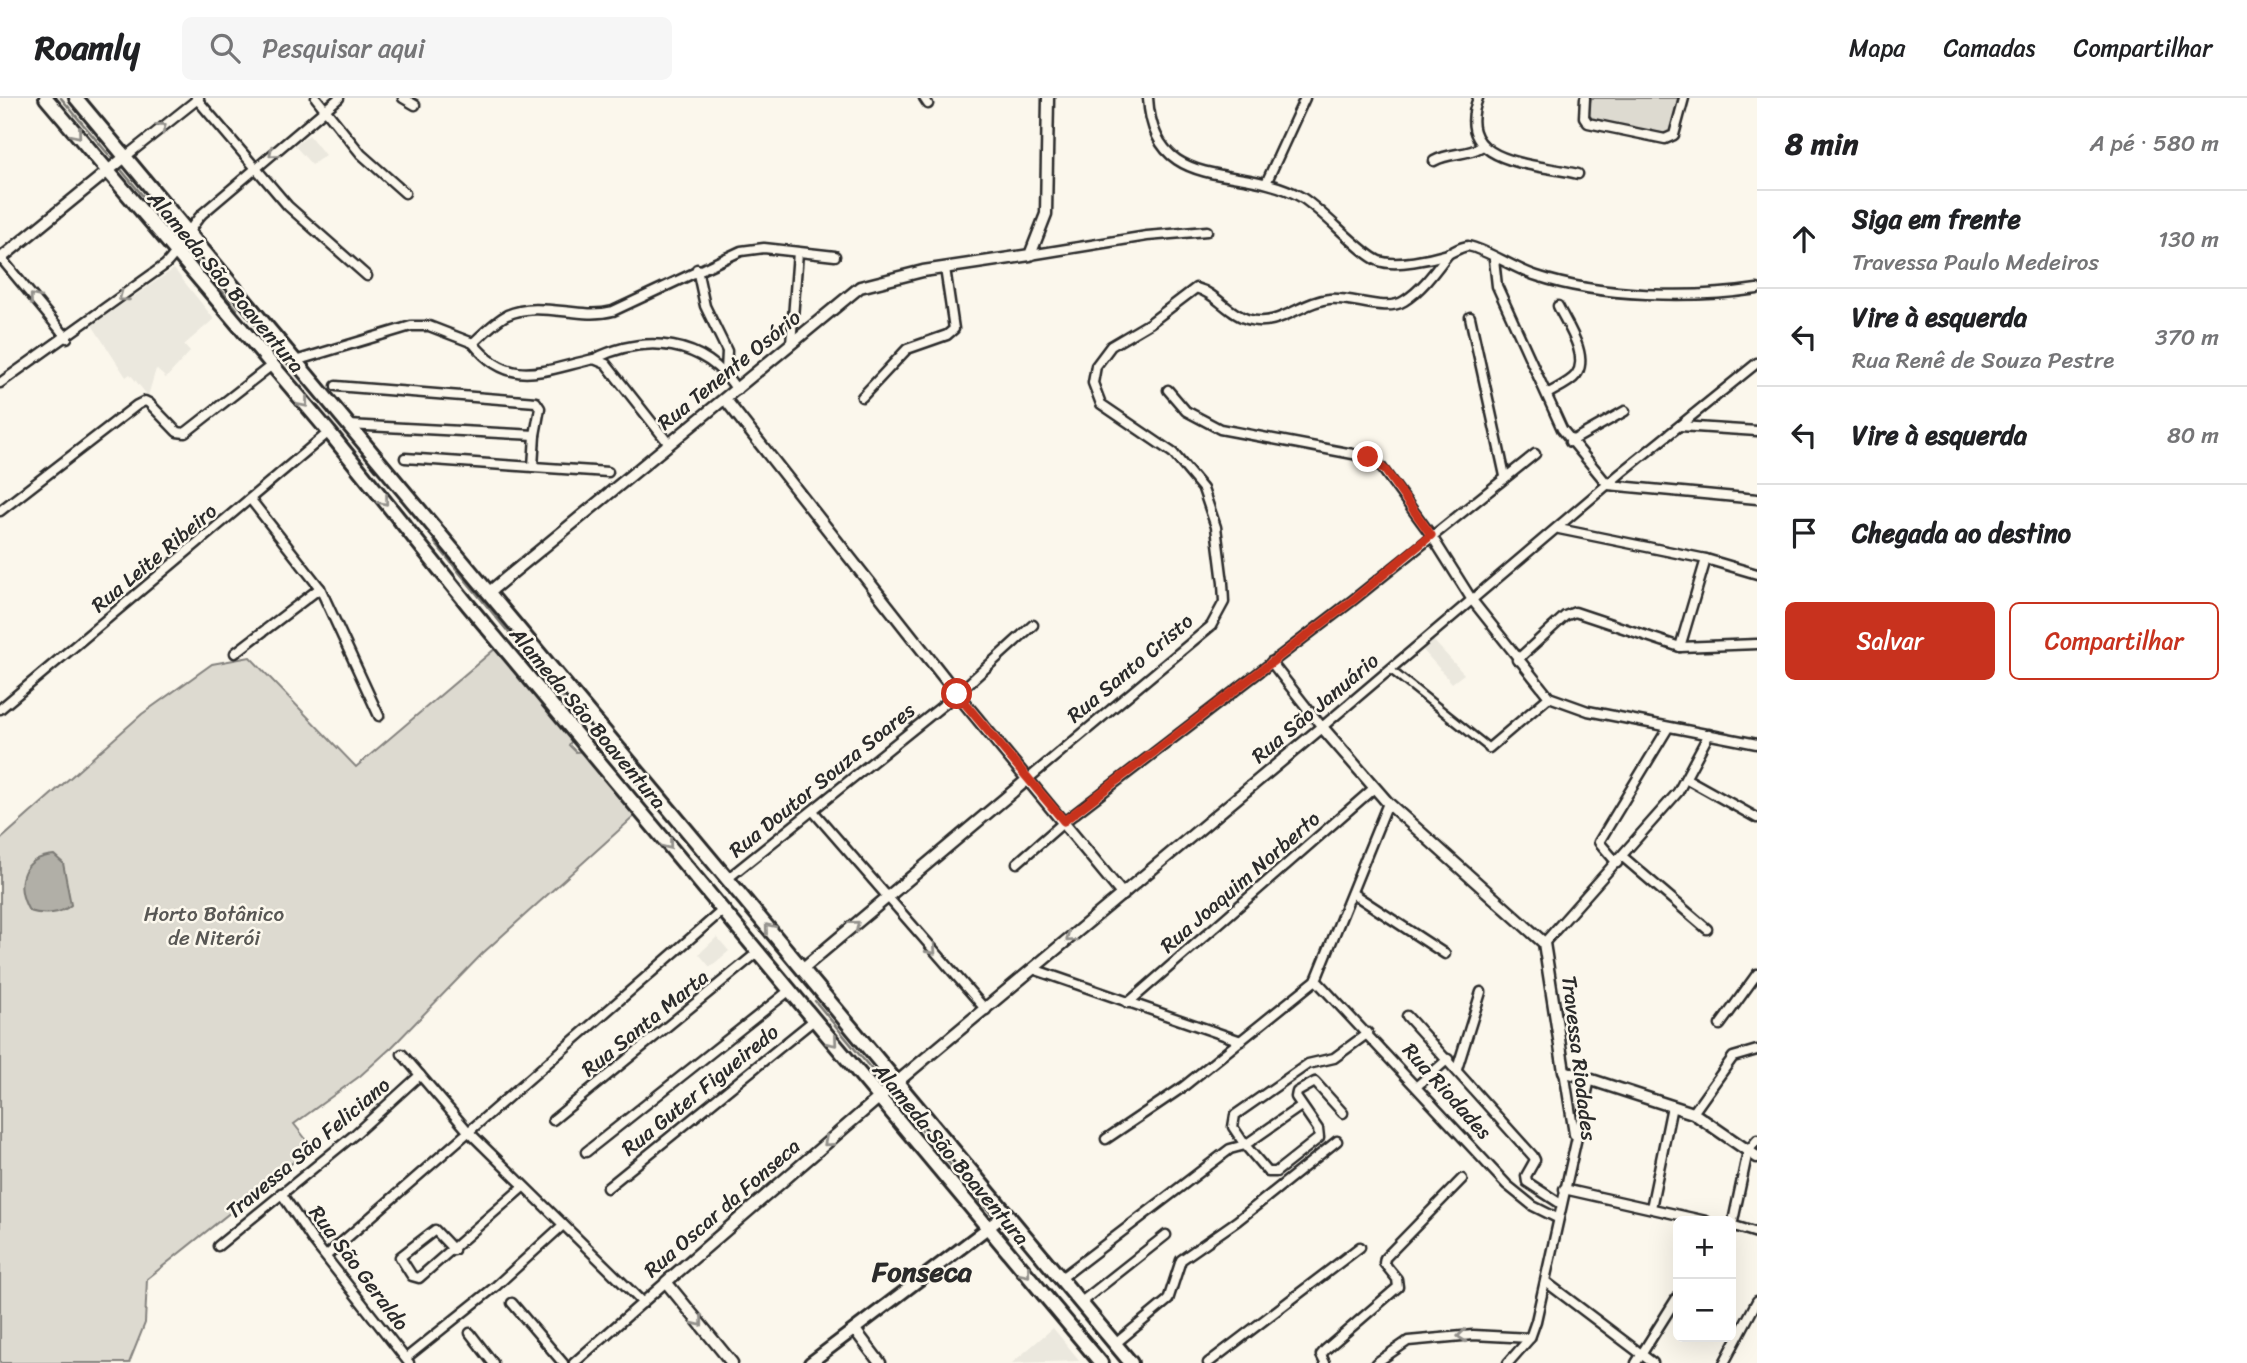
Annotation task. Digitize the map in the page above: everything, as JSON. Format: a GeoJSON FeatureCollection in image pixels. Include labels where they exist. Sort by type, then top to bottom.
{"type":"FeatureCollection","features":[{"type":"Feature","properties":{"kind":"highway","name":"Alameda São Boaventura"},"geometry":{"type":"LineString","coordinates":[[46,98],[329,432],[469,606],[1101,1363]]}},
{"type":"Feature","properties":{"kind":"highway","name":"Alameda São Boaventura"},"geometry":{"type":"LineString","coordinates":[[76,98],[186,234],[295,361],[1130,1363]]}},
{"type":"Feature","properties":{"kind":"main road"},"geometry":{"type":"LineString","coordinates":[[810,1363],[1006,1214]]}},
{"type":"Feature","properties":{"kind":"street"},"geometry":{"type":"LineString","coordinates":[[67,338],[0,258],[197,98],[304,222],[367,276]]}},
{"type":"Feature","properties":{"kind":"street"},"geometry":{"type":"LineString","coordinates":[[316,98],[361,154],[405,193]]}},
{"type":"Feature","properties":{"kind":"street"},"geometry":{"type":"LineString","coordinates":[[0,383],[67,338],[178,251],[186,234],[202,214],[339,98]]}},
{"type":"Feature","properties":{"kind":"street"},"geometry":{"type":"LineString","coordinates":[[403,98],[415,105]]}},
{"type":"Feature","properties":{"kind":"street"},"geometry":{"type":"LineString","coordinates":[[1030,255],[1041,234],[1046,214],[1048,98]]}},
{"type":"Feature","properties":{"kind":"street"},"geometry":{"type":"LineString","coordinates":[[1148,98],[1154,133],[1179,162],[1221,178],[1267,181],[1308,201],[1378,260],[1392,262],[1448,253],[1468,246],[1540,277],[1599,288],[1709,295],[1757,289]]}},
{"type":"Feature","properties":{"kind":"street"},"geometry":{"type":"LineString","coordinates":[[1267,181],[1305,98]]}},
{"type":"Feature","properties":{"kind":"street"},"geometry":{"type":"LineString","coordinates":[[1478,98],[1473,111],[1473,128],[1481,146],[1507,158],[1578,174]]}},
{"type":"Feature","properties":{"kind":"street"},"geometry":{"type":"LineString","coordinates":[[1585,98],[1584,117],[1588,122],[1665,139],[1674,135],[1684,98]]}},
{"type":"Feature","properties":{"kind":"street"},"geometry":{"type":"LineString","coordinates":[[1434,161],[1450,154],[1470,154],[1481,146]]}},
{"type":"Feature","properties":{"kind":"street","name":"Rua Tenente Osório"},"geometry":{"type":"LineString","coordinates":[[488,593],[860,287],[945,268],[1147,236],[1207,231]]}},
{"type":"Feature","properties":{"kind":"street"},"geometry":{"type":"LineString","coordinates":[[473,343],[510,313],[537,309],[598,315],[613,311],[697,269],[753,248],[835,256]]}},
{"type":"Feature","properties":{"kind":"street"},"geometry":{"type":"LineString","coordinates":[[791,344],[798,252]]}},
{"type":"Feature","properties":{"kind":"street","name":"Rua Santo Cristo"},"geometry":{"type":"LineString","coordinates":[[802,969],[1211,626],[1224,602],[1216,527],[1203,489],[1172,453],[1101,404],[1093,383],[1096,366],[1111,346],[1150,323],[1196,288],[1203,290],[1233,313],[1259,321],[1281,318],[1312,303],[1330,299],[1381,304],[1402,303],[1436,271],[1448,253]]}},
{"type":"Feature","properties":{"kind":"street"},"geometry":{"type":"LineString","coordinates":[[1494,259],[1497,285],[1570,442],[1608,485],[1757,499]]}},
{"type":"Feature","properties":{"kind":"street"},"geometry":{"type":"LineString","coordinates":[[862,397],[907,349],[954,330],[945,268]]}},
{"type":"Feature","properties":{"kind":"street"},"geometry":{"type":"LineString","coordinates":[[697,269],[705,306],[727,351],[726,373]]}},
{"type":"Feature","properties":{"kind":"street"},"geometry":{"type":"LineString","coordinates":[[1547,394],[1576,376],[1579,365],[1579,350],[1558,306]]}},
{"type":"Feature","properties":{"kind":"street"},"geometry":{"type":"LineString","coordinates":[[1470,317],[1505,476]]}},
{"type":"Feature","properties":{"kind":"street"},"geometry":{"type":"LineString","coordinates":[[295,361],[419,325],[473,343],[488,361],[515,374],[594,359],[634,343],[662,343],[694,353],[726,373],[737,390]]}},
{"type":"Feature","properties":{"kind":"street"},"geometry":{"type":"LineString","coordinates":[[594,359],[609,366],[669,444]]}},
{"type":"Feature","properties":{"kind":"street","name":"Rua São Januário"},"geometry":{"type":"LineString","coordinates":[[896,1083],[1559,529],[1608,485],[1753,371],[1757,363]]}},
{"type":"Feature","properties":{"kind":"street"},"geometry":{"type":"LineString","coordinates":[[0,511],[137,405],[145,401],[149,403],[177,432],[185,433],[272,365]]}},
{"type":"Feature","properties":{"kind":"street"},"geometry":{"type":"LineString","coordinates":[[336,386],[536,402],[540,408],[533,467]]}},
{"type":"Feature","properties":{"kind":"street"},"geometry":{"type":"LineString","coordinates":[[1168,390],[1186,411],[1220,429],[1368,457],[1385,470],[1472,600],[1549,697],[1588,711],[1757,744]]}},
{"type":"Feature","properties":{"kind":"street"},"geometry":{"type":"LineString","coordinates":[[724,400],[957,694],[1123,895]]}},
{"type":"Feature","properties":{"kind":"street"},"geometry":{"type":"LineString","coordinates":[[1570,442],[1625,411]]}},
{"type":"Feature","properties":{"kind":"street"},"geometry":{"type":"LineString","coordinates":[[348,425],[535,435]]}},
{"type":"Feature","properties":{"kind":"street"},"geometry":{"type":"LineString","coordinates":[[1680,426],[1757,431]]}},
{"type":"Feature","properties":{"kind":"street","name":"Rua Leite Ribeiro"},"geometry":{"type":"LineString","coordinates":[[0,709],[329,432]]}},
{"type":"Feature","properties":{"kind":"street"},"geometry":{"type":"LineString","coordinates":[[1017,863],[1064,821],[1353,600],[1535,454]]}},
{"type":"Feature","properties":{"kind":"street"},"geometry":{"type":"LineString","coordinates":[[405,458],[608,472]]}},
{"type":"Feature","properties":{"kind":"street"},"geometry":{"type":"LineString","coordinates":[[251,500],[320,588],[379,716]]}},
{"type":"Feature","properties":{"kind":"street"},"geometry":{"type":"LineString","coordinates":[[1559,529],[1706,559],[1757,574]]}},
{"type":"Feature","properties":{"kind":"street"},"geometry":{"type":"LineString","coordinates":[[1680,648],[1706,559]]}},
{"type":"Feature","properties":{"kind":"street"},"geometry":{"type":"LineString","coordinates":[[235,653],[320,588]]}},
{"type":"Feature","properties":{"kind":"street"},"geometry":{"type":"LineString","coordinates":[[1517,660],[1565,616],[1574,612],[1680,648],[1757,644]]}},
{"type":"Feature","properties":{"kind":"street","name":"Rua Doutor Souza Soares"},"geometry":{"type":"LineString","coordinates":[[727,879],[957,694],[1033,625]]}},
{"type":"Feature","properties":{"kind":"street"},"geometry":{"type":"LineString","coordinates":[[1271,662],[1322,727],[1388,803],[1544,943],[1620,860],[1687,779],[1709,734]]}},
{"type":"Feature","properties":{"kind":"street"},"geometry":{"type":"LineString","coordinates":[[1391,670],[1489,748],[1549,697]]}},
{"type":"Feature","properties":{"kind":"street"},"geometry":{"type":"LineString","coordinates":[[1668,728],[1599,842],[1707,929]]}},
{"type":"Feature","properties":{"kind":"street"},"geometry":{"type":"LineString","coordinates":[[1687,779],[1757,818]]}},
{"type":"Feature","properties":{"kind":"street","name":"Rua Joaquim Norberto"},"geometry":{"type":"LineString","coordinates":[[1128,1003],[1374,788]]}},
{"type":"Feature","properties":{"kind":"street"},"geometry":{"type":"LineString","coordinates":[[1106,1139],[1241,1041],[1316,980],[1388,803]]}},
{"type":"Feature","properties":{"kind":"street"},"geometry":{"type":"LineString","coordinates":[[813,811],[986,1010]]}},
{"type":"Feature","properties":{"kind":"street"},"geometry":{"type":"LineString","coordinates":[[1352,894],[1446,954]]}},
{"type":"Feature","properties":{"kind":"street"},"geometry":{"type":"LineString","coordinates":[[326,1256],[467,1130],[723,910]]}},
{"type":"Feature","properties":{"kind":"street","name":"Travessa Riodades"},"geometry":{"type":"LineString","coordinates":[[1530,1338],[1546,1282],[1575,1140],[1544,943]]}},
{"type":"Feature","properties":{"kind":"street","name":"Rua Santa Marta"},"geometry":{"type":"LineString","coordinates":[[553,1120],[758,952]]}},
{"type":"Feature","properties":{"kind":"street"},"geometry":{"type":"LineString","coordinates":[[1033,969],[1241,1041]]}},
{"type":"Feature","properties":{"kind":"street"},"geometry":{"type":"LineString","coordinates":[[1720,1025],[1757,974]]}},
{"type":"Feature","properties":{"kind":"street","name":"Rua Riodades"},"geometry":{"type":"LineString","coordinates":[[1316,980],[1507,1185],[1533,1206],[1557,1218]]}},
{"type":"Feature","properties":{"kind":"street"},"geometry":{"type":"LineString","coordinates":[[1746,989],[1757,991]]}},
{"type":"Feature","properties":{"kind":"street"},"geometry":{"type":"LineString","coordinates":[[586,1152],[790,990]]}},
{"type":"Feature","properties":{"kind":"street"},"geometry":{"type":"LineString","coordinates":[[1457,1069],[1481,992]]}},
{"type":"Feature","properties":{"kind":"street"},"geometry":{"type":"LineString","coordinates":[[1407,1016],[1534,1158],[1526,1177],[1527,1182],[1561,1204]]}},
{"type":"Feature","properties":{"kind":"street","name":"Rua Guter Figueiredo"},"geometry":{"type":"LineString","coordinates":[[607,1188],[814,1020]]}},
{"type":"Feature","properties":{"kind":"street"},"geometry":{"type":"LineString","coordinates":[[1343,1113],[1315,1083],[1295,1095],[1318,1129],[1319,1138],[1276,1171],[1268,1172],[1233,1127],[1235,1115],[1308,1064],[1334,1058],[1368,1033]]}},
{"type":"Feature","properties":{"kind":"street"},"geometry":{"type":"LineString","coordinates":[[1693,1113],[1733,1058],[1757,1050]]}},
{"type":"Feature","properties":{"kind":"street","name":"Travessa São Feliciano"},"geometry":{"type":"LineString","coordinates":[[402,1054],[467,1130],[643,1303]]}},
{"type":"Feature","properties":{"kind":"street"},"geometry":{"type":"LineString","coordinates":[[1417,1086],[1448,1059]]}},
{"type":"Feature","properties":{"kind":"street"},"geometry":{"type":"LineString","coordinates":[[1564,1071],[1693,1113],[1753,1154]]}},
{"type":"Feature","properties":{"kind":"street","name":"Travessa São Feliciano"},"geometry":{"type":"LineString","coordinates":[[218,1246],[420,1075]]}},
{"type":"Feature","properties":{"kind":"street"},"geometry":{"type":"LineString","coordinates":[[1575,1140],[1590,1079]]}},
{"type":"Feature","properties":{"kind":"street","name":"Rua Oscar da Fonseca"},"geometry":{"type":"LineString","coordinates":[[574,1363],[896,1083]]}},
{"type":"Feature","properties":{"kind":"street"},"geometry":{"type":"LineString","coordinates":[[1060,1279],[1230,1149],[1245,1145],[1301,1106]]}},
{"type":"Feature","properties":{"kind":"street"},"geometry":{"type":"LineString","coordinates":[[1651,1208],[1672,1106]]}},
{"type":"Feature","properties":{"kind":"street"},"geometry":{"type":"LineString","coordinates":[[1734,1216],[1757,1140]]}},
{"type":"Feature","properties":{"kind":"street"},"geometry":{"type":"LineString","coordinates":[[1115,1344],[1168,1300],[1181,1260],[1237,1221],[1337,1141]]}},
{"type":"Feature","properties":{"kind":"street"},"geometry":{"type":"LineString","coordinates":[[1325,1363],[1321,1355],[1325,1350],[1398,1287],[1397,1279],[1384,1263],[1385,1258],[1462,1179]]}},
{"type":"Feature","properties":{"kind":"street"},"geometry":{"type":"LineString","coordinates":[[454,1250],[435,1230],[400,1257],[412,1276],[419,1278],[454,1250],[523,1187]]}},
{"type":"Feature","properties":{"kind":"street"},"geometry":{"type":"LineString","coordinates":[[1564,1189],[1685,1216]]}},
{"type":"Feature","properties":{"kind":"street","name":"Rua São Geraldo"},"geometry":{"type":"LineString","coordinates":[[281,1193],[408,1361]]}},
{"type":"Feature","properties":{"kind":"street"},"geometry":{"type":"LineString","coordinates":[[408,1361],[563,1225]]}},
{"type":"Feature","properties":{"kind":"street"},"geometry":{"type":"LineString","coordinates":[[1736,1227],[1757,1233]]}},
{"type":"Feature","properties":{"kind":"street"},"geometry":{"type":"LineString","coordinates":[[1080,1303],[1166,1235]]}},
{"type":"Feature","properties":{"kind":"street"},"geometry":{"type":"LineString","coordinates":[[1208,1363],[1360,1247]]}},
{"type":"Feature","properties":{"kind":"street"},"geometry":{"type":"LineString","coordinates":[[666,1282],[732,1363]]}},
{"type":"Feature","properties":{"kind":"street"},"geometry":{"type":"LineString","coordinates":[[1546,1282],[1653,1363]]}},
{"type":"Feature","properties":{"kind":"street"},"geometry":{"type":"LineString","coordinates":[[1724,1363],[1757,1301]]}},
{"type":"Feature","properties":{"kind":"street"},"geometry":{"type":"LineString","coordinates":[[512,1304],[563,1363]]}},
{"type":"Feature","properties":{"kind":"street"},"geometry":{"type":"LineString","coordinates":[[1636,1363],[1673,1304]]}},
{"type":"Feature","properties":{"kind":"street"},"geometry":{"type":"LineString","coordinates":[[855,1330],[880,1363]]}},
{"type":"Feature","properties":{"kind":"street"},"geometry":{"type":"LineString","coordinates":[[470,1333],[493,1363]]}},
{"type":"Feature","properties":{"kind":"street"},"geometry":{"type":"LineString","coordinates":[[1376,1363],[1408,1341],[1473,1335],[1530,1338]]}},
{"type":"Feature","properties":{"kind":"street"},"geometry":{"type":"LineString","coordinates":[[1508,1363],[1530,1338]]}},
{"type":"Feature","properties":{"kind":"shaded area"},"geometry":{"type":"Polygon","coordinates":[[[309,135],[325,155],[312,165],[295,146],[309,135]]]}},
{"type":"Feature","properties":{"kind":"shaded area"},"geometry":{"type":"Polygon","coordinates":[[[174,269],[214,319],[184,345],[190,352],[166,378],[156,369],[148,396],[130,374],[126,377],[92,325],[174,269]]]}},
{"type":"Feature","properties":{"kind":"shaded area"},"geometry":{"type":"Polygon","coordinates":[[[1432,639],[1464,674],[1452,683],[1422,649],[1432,639]]]}},
{"type":"Feature","properties":{"kind":"shaded area"},"geometry":{"type":"Polygon","coordinates":[[[54,855],[63,863],[71,905],[62,911],[51,913],[29,911],[22,891],[24,874],[34,861],[54,855]]]}},
{"type":"Feature","properties":{"kind":"shaded area"},"geometry":{"type":"Polygon","coordinates":[[[717,937],[729,951],[710,967],[699,954],[717,937]]]}},
{"type":"Feature","properties":{"kind":"shaded area"},"geometry":{"type":"Polygon","coordinates":[[[1053,1328],[1080,1361],[1012,1363],[1053,1328]]]}},
{"type":"Feature","properties":{"kind":"green space"},"geometry":{"type":"Polygon","coordinates":[[[1591,98],[1678,98],[1671,135],[1586,119],[1591,98]]]}},
{"type":"Feature","properties":{"kind":"green space","name":"Horto Botânico de Niterói"},"geometry":{"type":"Polygon","coordinates":[[[496,648],[573,738],[569,745],[576,752],[584,751],[637,814],[483,953],[392,1047],[360,1076],[294,1124],[312,1147],[147,1279],[145,1323],[129,1363],[0,1363],[0,840],[142,714],[212,664],[250,657],[356,767],[496,648]]]}},
{"type":"Feature","properties":{"kind":"waterway"},"geometry":{"type":"LineString","coordinates":[[61,98],[114,161]]}},
{"type":"Feature","properties":{"kind":"waterway"},"geometry":{"type":"LineString","coordinates":[[118,166],[237,309]]}},
{"type":"Feature","properties":{"kind":"waterway"},"geometry":{"type":"LineString","coordinates":[[435,543],[585,725]]}},
{"type":"Feature","properties":{"kind":"waterway"},"geometry":{"type":"LineString","coordinates":[[815,1001],[882,1082]]}},
{"type":"Feature","properties":{"kind":"waterway"},"geometry":{"type":"LineString","coordinates":[[906,1111],[991,1214]]}},
{"type":"Feature","properties":{"kind":"district","name":"Fonseca"},"geometry":{"type":"Point","coordinates":[922,1271]}},
{"type":"Feature","properties":{"kind":"route"},"geometry":{"type":"LineString","coordinates":[[957,694],[1064,821],[1353,600],[1431,535],[1385,470],[1368,457]]}}]}
